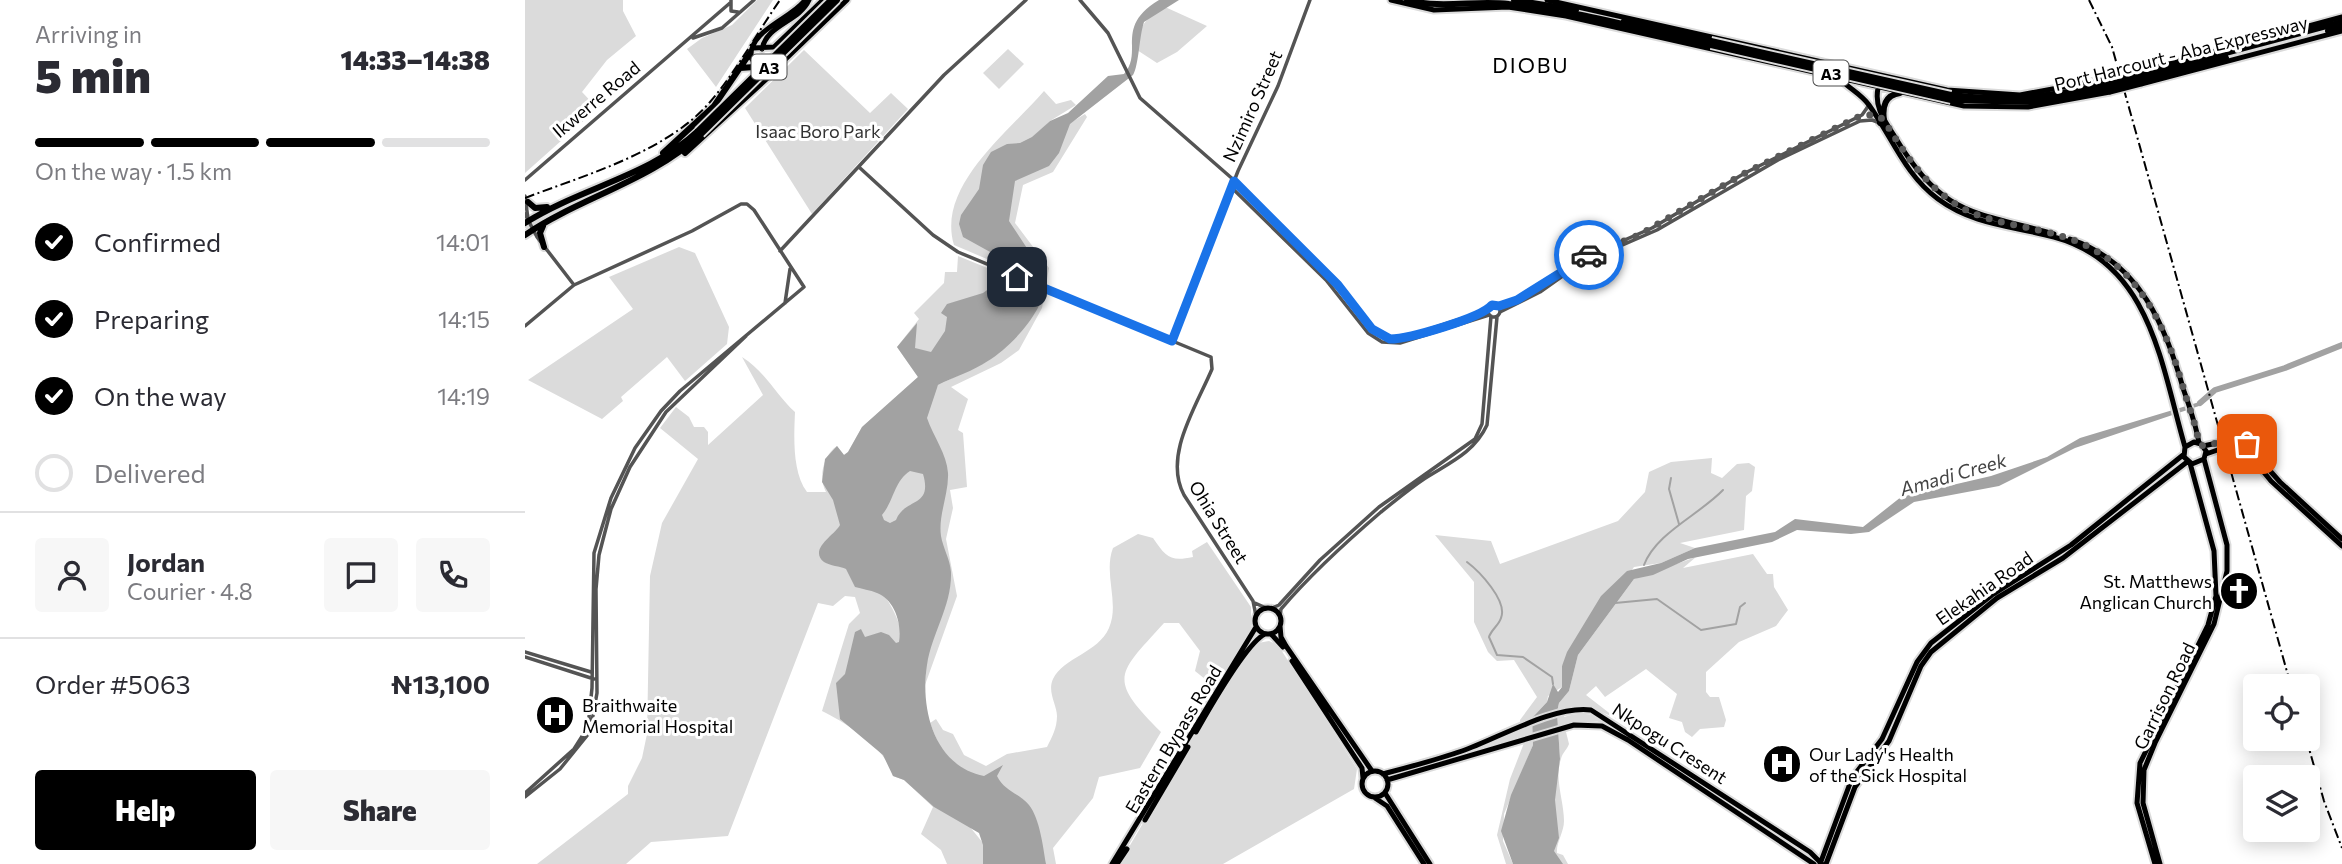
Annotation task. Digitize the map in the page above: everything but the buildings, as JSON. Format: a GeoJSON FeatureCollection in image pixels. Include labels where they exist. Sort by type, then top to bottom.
{"type":"FeatureCollection","features":[{"type":"Feature","properties":{"kind":"highway","name":"A3"},"geometry":{"type":"LineString","coordinates":[[527,223],[554,218],[643,175],[685,149],[831,0]]}},
{"type":"Feature","properties":{"kind":"highway","name":"A3"},"geometry":{"type":"LineString","coordinates":[[525,236],[527,223],[556,205],[647,164],[699,132],[837,0]]}},
{"type":"Feature","properties":{"kind":"highway","name":"Port Harcourt - Aba Expressway"},"geometry":{"type":"LineString","coordinates":[[1407,0],[1452,5],[1509,2],[1568,8],[1711,43],[1988,103],[2034,102],[2108,86],[2342,24]]}},
{"type":"Feature","properties":{"kind":"highway"},"geometry":{"type":"LineString","coordinates":[[1477,7],[1509,2]]}},
{"type":"Feature","properties":{"kind":"highway"},"geometry":{"type":"LineString","coordinates":[[647,164],[714,106],[751,51]]}},
{"type":"Feature","properties":{"kind":"highway"},"geometry":{"type":"LineString","coordinates":[[643,175],[689,151],[766,79],[757,69],[740,68]]}},
{"type":"Feature","properties":{"kind":"highway"},"geometry":{"type":"LineString","coordinates":[[1882,121],[1885,103],[1891,95],[1900,93]]}},
{"type":"Feature","properties":{"kind":"highway"},"geometry":{"type":"LineString","coordinates":[[526,199],[535,208],[556,205]]}},
{"type":"Feature","properties":{"kind":"highway"},"geometry":{"type":"LineString","coordinates":[[527,223],[535,223],[567,199]]}},
{"type":"Feature","properties":{"kind":"highway"},"geometry":{"type":"LineString","coordinates":[[544,247],[540,230],[554,218]]}},
{"type":"Feature","properties":{"kind":"highway"},"geometry":{"type":"LineString","coordinates":[[525,236],[537,237]]}},
{"type":"Feature","properties":{"kind":"main road"},"geometry":{"type":"LineString","coordinates":[[751,51],[774,26],[807,0]]}},
{"type":"Feature","properties":{"kind":"main road"},"geometry":{"type":"LineString","coordinates":[[751,51],[774,47],[823,0]]}},
{"type":"Feature","properties":{"kind":"main road"},"geometry":{"type":"LineString","coordinates":[[751,51],[753,61],[766,79],[847,0]]}},
{"type":"Feature","properties":{"kind":"main road"},"geometry":{"type":"LineString","coordinates":[[1391,0],[1434,9],[1516,8],[1566,16],[1964,106],[1997,108],[2044,105],[2108,86]]}},
{"type":"Feature","properties":{"kind":"main road"},"geometry":{"type":"LineString","coordinates":[[1547,0],[1947,90],[2020,95],[2108,86]]}},
{"type":"Feature","properties":{"kind":"main road"},"geometry":{"type":"LineString","coordinates":[[762,49],[774,26]]}},
{"type":"Feature","properties":{"kind":"main road"},"geometry":{"type":"LineString","coordinates":[[762,49],[776,68]]}},
{"type":"Feature","properties":{"kind":"main road"},"geometry":{"type":"LineString","coordinates":[[1843,66],[1838,72],[1841,80],[1869,105],[1913,166],[1948,199],[1988,219],[2042,230],[2087,246],[2126,275],[2162,324],[2205,457]]}},
{"type":"Feature","properties":{"kind":"main road"},"geometry":{"type":"LineString","coordinates":[[1880,75],[1877,106],[1882,121],[1909,170],[1928,191],[1949,206],[1993,225],[2073,243],[2116,273],[2136,295],[2146,316],[2185,447],[2183,455],[2188,463],[2198,464],[2205,457],[2229,446],[2244,448],[2271,481],[2342,546]]}},
{"type":"Feature","properties":{"kind":"main road"},"geometry":{"type":"LineString","coordinates":[[2185,447],[2190,443],[2201,445],[2232,440],[2247,444],[2280,482],[2342,539]]}},
{"type":"Feature","properties":{"kind":"main road","name":"Elekahia Road"},"geometry":{"type":"LineString","coordinates":[[1822,862],[1824,850],[1852,778],[1882,739],[1917,662],[1931,643],[1992,595],[2071,545],[2183,455]]}},
{"type":"Feature","properties":{"kind":"main road","name":"Garrison Road"},"geometry":{"type":"LineString","coordinates":[[2160,864],[2143,803],[2144,770],[2158,735],[2211,631],[2227,571],[2227,545],[2205,457]]}},
{"type":"Feature","properties":{"kind":"main road","name":"Garrison Road"},"geometry":{"type":"LineString","coordinates":[[2155,864],[2138,807],[2140,763],[2203,636],[2216,596],[2214,551],[2188,463]]}},
{"type":"Feature","properties":{"kind":"main road","name":"Elekahia Road"},"geometry":{"type":"LineString","coordinates":[[1822,862],[1855,787],[1889,741],[1921,666],[1931,652],[1997,598],[2070,553],[2188,463]]}},
{"type":"Feature","properties":{"kind":"main road"},"geometry":{"type":"LineString","coordinates":[[1424,864],[1387,806],[1364,792],[1363,769],[1357,759],[1268,634],[1256,627],[1256,616],[1269,608],[1280,616],[1286,646],[1372,771],[1383,774],[1388,780],[1385,793],[1430,864]]}},
{"type":"Feature","properties":{"kind":"main road"},"geometry":{"type":"LineString","coordinates":[[1268,634],[1280,626]]}},
{"type":"Feature","properties":{"kind":"main road","name":"Eastern Bypass Road"},"geometry":{"type":"LineString","coordinates":[[1115,864],[1256,627]]}},
{"type":"Feature","properties":{"kind":"main road","name":"Eastern Bypass Road"},"geometry":{"type":"LineString","coordinates":[[1115,864],[1223,688],[1257,639],[1268,634]]}},
{"type":"Feature","properties":{"kind":"main road","name":"Nkpogu Cresent"},"geometry":{"type":"LineString","coordinates":[[1383,774],[1463,750],[1520,726],[1586,709],[1604,716],[1809,855]]}},
{"type":"Feature","properties":{"kind":"main road","name":"Nkpogu Cresent"},"geometry":{"type":"LineString","coordinates":[[1388,780],[1574,725],[1589,724],[1613,731],[1822,862]]}},
{"type":"Feature","properties":{"kind":"main road"},"geometry":{"type":"LineString","coordinates":[[1363,778],[1372,771]]}},
{"type":"Feature","properties":{"kind":"main road"},"geometry":{"type":"LineString","coordinates":[[1375,798],[1385,793]]}},
{"type":"Feature","properties":{"kind":"main road"},"geometry":{"type":"LineString","coordinates":[[1809,855],[1824,850]]}},
{"type":"Feature","properties":{"kind":"street","name":"Ikwerre Road"},"geometry":{"type":"LineString","coordinates":[[687,41],[722,27],[752,0]]}},
{"type":"Feature","properties":{"kind":"street"},"geometry":{"type":"LineString","coordinates":[[780,251],[944,75],[1026,0]]}},
{"type":"Feature","properties":{"kind":"street"},"geometry":{"type":"LineString","coordinates":[[1080,0],[1108,33],[1140,98],[1234,181],[1338,285],[1372,329],[1381,336],[1402,338],[1490,314],[1497,317]]}},
{"type":"Feature","properties":{"kind":"street","name":"Nzimiro Street"},"geometry":{"type":"LineString","coordinates":[[1172,341],[1231,188],[1278,86],[1310,0]]}},
{"type":"Feature","properties":{"kind":"street","name":"Ikwerre Road"},"geometry":{"type":"LineString","coordinates":[[731,1],[731,11],[741,12]]}},
{"type":"Feature","properties":{"kind":"street","name":"Ikwerre Road"},"geometry":{"type":"LineString","coordinates":[[525,180],[731,1]]}},
{"type":"Feature","properties":{"kind":"street"},"geometry":{"type":"LineString","coordinates":[[1862,115],[1869,105]]}},
{"type":"Feature","properties":{"kind":"street"},"geometry":{"type":"LineString","coordinates":[[1280,616],[1289,600],[1322,562],[1421,481],[1468,453],[1480,440],[1487,425],[1499,309],[1588,256],[1652,228],[1745,173],[1862,115],[1876,115]]}},
{"type":"Feature","properties":{"kind":"street"},"geometry":{"type":"LineString","coordinates":[[1499,309],[1539,292],[1581,263],[1657,230],[1786,156],[1860,121],[1882,121]]}},
{"type":"Feature","properties":{"kind":"street"},"geometry":{"type":"LineString","coordinates":[[860,168],[948,246],[1172,341]]}},
{"type":"Feature","properties":{"kind":"street"},"geometry":{"type":"LineString","coordinates":[[1231,188],[1338,292],[1368,333],[1382,342],[1400,343],[1490,314]]}},
{"type":"Feature","properties":{"kind":"street"},"geometry":{"type":"LineString","coordinates":[[1228,198],[1242,198]]}},
{"type":"Feature","properties":{"kind":"street"},"geometry":{"type":"LineString","coordinates":[[526,199],[527,223],[574,285]]}},
{"type":"Feature","properties":{"kind":"street"},"geometry":{"type":"LineString","coordinates":[[525,326],[574,285],[741,204],[750,205],[804,287],[750,332],[666,412],[639,450],[605,528],[597,573],[594,720],[586,739],[560,769],[525,795]]}},
{"type":"Feature","properties":{"kind":"street"},"geometry":{"type":"LineString","coordinates":[[785,303],[791,267]]}},
{"type":"Feature","properties":{"kind":"street"},"geometry":{"type":"LineString","coordinates":[[1253,601],[1269,608],[1279,605],[1379,507],[1475,439],[1482,424],[1492,305],[1499,309]]}},
{"type":"Feature","properties":{"kind":"street","name":"Ohia Street"},"geometry":{"type":"LineString","coordinates":[[1172,341],[1213,360],[1180,448],[1176,476],[1184,495],[1253,601],[1256,616]]}},
{"type":"Feature","properties":{"kind":"street"},"geometry":{"type":"LineString","coordinates":[[525,655],[594,673]]}},
{"type":"Feature","properties":{"kind":"street"},"geometry":{"type":"LineString","coordinates":[[525,655],[594,679]]}},
{"type":"Feature","properties":{"kind":"green space"},"geometry":{"type":"Polygon","coordinates":[[[525,0],[623,0],[623,11],[636,36],[607,60],[582,92],[597,108],[617,91],[525,173],[525,0]]]}},
{"type":"Feature","properties":{"kind":"green space"},"geometry":{"type":"Polygon","coordinates":[[[757,0],[773,0],[716,87],[687,49],[702,38],[732,25],[757,0]]]}},
{"type":"Feature","properties":{"kind":"green space"},"geometry":{"type":"Polygon","coordinates":[[[1165,7],[1207,26],[1177,52],[1157,63],[1137,50],[1137,42],[1144,24],[1165,7]]]}},
{"type":"Feature","properties":{"kind":"green space"},"geometry":{"type":"Polygon","coordinates":[[[1008,49],[1024,64],[999,89],[983,73],[1008,49]]]}},
{"type":"Feature","properties":{"kind":"green space","name":"Isaac Boro Park"},"geometry":{"type":"Polygon","coordinates":[[[804,50],[870,113],[891,93],[908,109],[812,214],[745,108],[804,50]]]}},
{"type":"Feature","properties":{"kind":"green space"},"geometry":{"type":"Polygon","coordinates":[[[1044,91],[1056,104],[1071,100],[1076,105],[1050,121],[998,169],[1014,263],[1035,269],[1041,282],[954,245],[951,223],[956,202],[979,161],[1044,91]]]}},
{"type":"Feature","properties":{"kind":"green space"},"geometry":{"type":"Polygon","coordinates":[[[1085,114],[1087,117],[1053,172],[1023,185],[1015,223],[1049,268],[1042,308],[1019,350],[1001,363],[951,387],[968,399],[958,430],[963,433],[967,487],[950,490],[953,508],[946,539],[957,596],[925,685],[936,515],[914,431],[938,385],[988,361],[1046,283],[1044,272],[988,212],[1055,132],[1085,114]]]}},
{"type":"Feature","properties":{"kind":"green space"},"geometry":{"type":"Polygon","coordinates":[[[679,247],[695,253],[729,327],[727,344],[685,381],[667,357],[621,397],[623,401],[602,419],[528,380],[633,309],[609,277],[679,247]]]}},
{"type":"Feature","properties":{"kind":"green space"},"geometry":{"type":"Polygon","coordinates":[[[958,256],[1039,289],[1036,297],[929,380],[914,452],[931,488],[870,574],[895,614],[902,636],[901,660],[970,827],[1000,864],[947,864],[941,850],[921,834],[933,807],[904,780],[893,776],[883,756],[874,746],[822,711],[849,624],[860,613],[855,597],[845,596],[833,606],[818,603],[728,836],[651,842],[626,864],[537,864],[628,794],[628,786],[642,758],[647,734],[650,576],[662,523],[698,459],[660,428],[676,407],[689,417],[694,427],[704,427],[708,432],[708,445],[763,395],[742,357],[757,369],[795,412],[796,464],[802,484],[807,492],[826,492],[822,480],[823,467],[832,450],[837,446],[844,455],[848,452],[862,427],[918,377],[897,347],[919,319],[914,313],[944,283],[945,272],[957,272],[958,256]]]}},
{"type":"Feature","properties":{"kind":"green space"},"geometry":{"type":"Polygon","coordinates":[[[1712,458],[1711,473],[1722,478],[1737,464],[1749,463],[1755,467],[1752,491],[1746,496],[1744,530],[1680,543],[1695,548],[1661,563],[1634,567],[1562,666],[1562,687],[1548,696],[1547,702],[1532,718],[1533,745],[1504,814],[1503,841],[1513,864],[1506,864],[1497,835],[1510,779],[1524,743],[1523,736],[1390,777],[1388,774],[1462,754],[1521,729],[1520,720],[1537,697],[1514,660],[1497,661],[1488,652],[1474,622],[1474,582],[1435,535],[1491,541],[1500,564],[1618,521],[1645,492],[1649,472],[1671,462],[1712,458]]]}},
{"type":"Feature","properties":{"kind":"green space"},"geometry":{"type":"Polygon","coordinates":[[[1138,534],[1153,538],[1165,554],[1179,559],[1193,557],[1192,551],[1207,542],[1251,607],[1251,634],[1219,679],[1205,679],[1195,671],[1200,651],[1179,623],[1164,623],[1136,654],[1125,677],[1132,700],[1161,732],[1140,768],[1099,777],[1093,798],[1053,848],[1056,864],[1039,864],[980,779],[952,762],[939,745],[930,723],[936,719],[943,730],[953,734],[964,755],[986,766],[1007,754],[1047,747],[1057,720],[1051,689],[1053,679],[1065,665],[1097,643],[1109,628],[1113,609],[1110,558],[1113,548],[1138,534]]]}},
{"type":"Feature","properties":{"kind":"green space"},"geometry":{"type":"Polygon","coordinates":[[[1753,554],[1767,574],[1773,574],[1774,587],[1788,610],[1776,626],[1739,642],[1706,672],[1706,692],[1710,697],[1719,697],[1726,720],[1724,727],[1700,729],[1692,737],[1685,732],[1682,722],[1669,718],[1677,694],[1646,669],[1605,697],[1596,686],[1586,695],[1617,719],[1589,706],[1564,709],[1564,717],[1583,714],[1599,717],[1629,738],[1597,721],[1564,724],[1569,744],[1559,766],[1564,821],[1557,853],[1563,855],[1568,864],[1557,864],[1549,820],[1560,759],[1557,712],[1559,703],[1569,691],[1578,655],[1634,579],[1696,557],[1683,568],[1753,554]]]}},
{"type":"Feature","properties":{"kind":"green space"},"geometry":{"type":"Polygon","coordinates":[[[1269,641],[1278,645],[1357,769],[1354,789],[1223,864],[1119,864],[1206,716],[1248,653],[1258,643],[1269,641]]]}},
{"type":"Feature","properties":{"kind":"shaded area"},"geometry":{"type":"Polygon","coordinates":[[[1159,0],[1179,0],[1144,22],[1133,75],[1070,124],[1059,153],[1049,166],[1015,181],[1009,221],[1046,277],[1045,289],[1035,313],[1017,336],[988,361],[938,385],[927,418],[947,466],[948,481],[940,528],[951,572],[945,608],[927,665],[925,682],[929,717],[942,748],[953,761],[984,776],[1003,765],[997,776],[1033,811],[1041,833],[1046,864],[983,864],[983,845],[979,833],[934,807],[904,780],[893,776],[883,755],[840,719],[836,683],[845,674],[855,632],[861,629],[865,637],[881,632],[889,635],[896,643],[899,642],[899,628],[893,607],[883,596],[855,587],[846,569],[826,563],[820,557],[819,552],[824,542],[840,525],[833,500],[822,482],[825,459],[837,446],[844,455],[848,452],[862,427],[918,377],[897,347],[917,323],[915,348],[931,352],[945,331],[947,317],[941,313],[947,304],[983,293],[994,285],[1024,297],[1036,297],[1041,282],[1035,269],[1001,258],[963,237],[959,224],[961,215],[979,189],[983,165],[991,152],[1032,137],[1050,121],[1068,113],[1108,76],[1124,74],[1132,57],[1133,29],[1145,10],[1159,0]],[[910,471],[905,475],[882,515],[884,520],[890,523],[896,520],[905,508],[921,497],[925,485],[923,474],[910,471]]]}},
{"type":"Feature","properties":{"kind":"shaded area"},"geometry":{"type":"Polygon","coordinates":[[[2206,400],[2199,406],[2075,448],[1999,486],[1914,502],[1869,532],[1851,534],[1797,530],[1772,542],[1688,559],[1653,575],[1634,579],[1578,655],[1569,691],[1559,703],[1557,712],[1560,759],[1555,800],[1559,838],[1554,851],[1563,864],[1513,864],[1501,831],[1511,795],[1533,745],[1532,718],[1547,702],[1553,684],[1558,692],[1562,687],[1562,666],[1567,652],[1601,596],[1627,571],[1661,563],[1695,548],[1775,532],[1795,519],[1863,527],[1901,497],[1991,476],[2047,457],[2080,438],[2206,400]]]}},
{"type":"Feature","properties":{"kind":"waterway","name":"Amadi Creek"},"geometry":{"type":"LineString","coordinates":[[2200,403],[2215,390],[2285,368],[2342,345]]}},
{"type":"Feature","properties":{"kind":"waterway"},"geometry":{"type":"LineString","coordinates":[[1671,478],[1669,489],[1679,524]]}},
{"type":"Feature","properties":{"kind":"waterway"},"geometry":{"type":"LineString","coordinates":[[1644,565],[1658,543],[1723,490]]}},
{"type":"Feature","properties":{"kind":"waterway"},"geometry":{"type":"LineString","coordinates":[[1467,562],[1485,579],[1500,603],[1501,618],[1489,637],[1497,655],[1523,657],[1552,677],[1553,684]]}},
{"type":"Feature","properties":{"kind":"waterway"},"geometry":{"type":"LineString","coordinates":[[1615,603],[1657,599],[1701,630],[1736,624],[1740,607],[1745,603]]}},
{"type":"Feature","properties":{"kind":"railway"},"geometry":{"type":"LineString","coordinates":[[525,198],[624,160],[671,135],[692,120],[729,78],[780,0]]}},
{"type":"Feature","properties":{"kind":"railway"},"geometry":{"type":"LineString","coordinates":[[2089,0],[2112,47],[2288,674]]}},
{"type":"Feature","properties":{"kind":"railway"},"geometry":{"type":"LineString","coordinates":[[2310,751],[2324,801],[2342,848]]}},
{"type":"Feature","properties":{"kind":"way so far"},"geometry":{"type":"LineString","coordinates":[[1589,255],[1639,235],[1745,173],[1792,149],[1862,115],[1876,115],[1884,120],[1920,175],[1961,207],[1988,219],[2075,240],[2096,250],[2116,266],[2146,298],[2168,336],[2199,443],[2203,446],[2232,440],[2247,444]]}},
{"type":"Feature","properties":{"kind":"place","name":"St. Matthews Anglican Church"},"geometry":{"type":"Point","coordinates":[2239,591]}},
{"type":"Feature","properties":{"kind":"place","name":"Braithwaite Memorial Hospital"},"geometry":{"type":"Point","coordinates":[555,715]}},
{"type":"Feature","properties":{"kind":"place","name":"Our Lady's Health of the Sick Hospital"},"geometry":{"type":"Point","coordinates":[1782,764]}},
{"type":"Feature","properties":{"kind":"district","name":"DIOBU"},"geometry":{"type":"Point","coordinates":[1531,64]}},
{"type":"Feature","properties":{"kind":"route"},"geometry":{"type":"LineString","coordinates":[[1017,277],[1172,341],[1234,181],[1338,285],[1372,329],[1385,338],[1409,336],[1488,310],[1492,305],[1510,303],[1589,255]]}}]}
